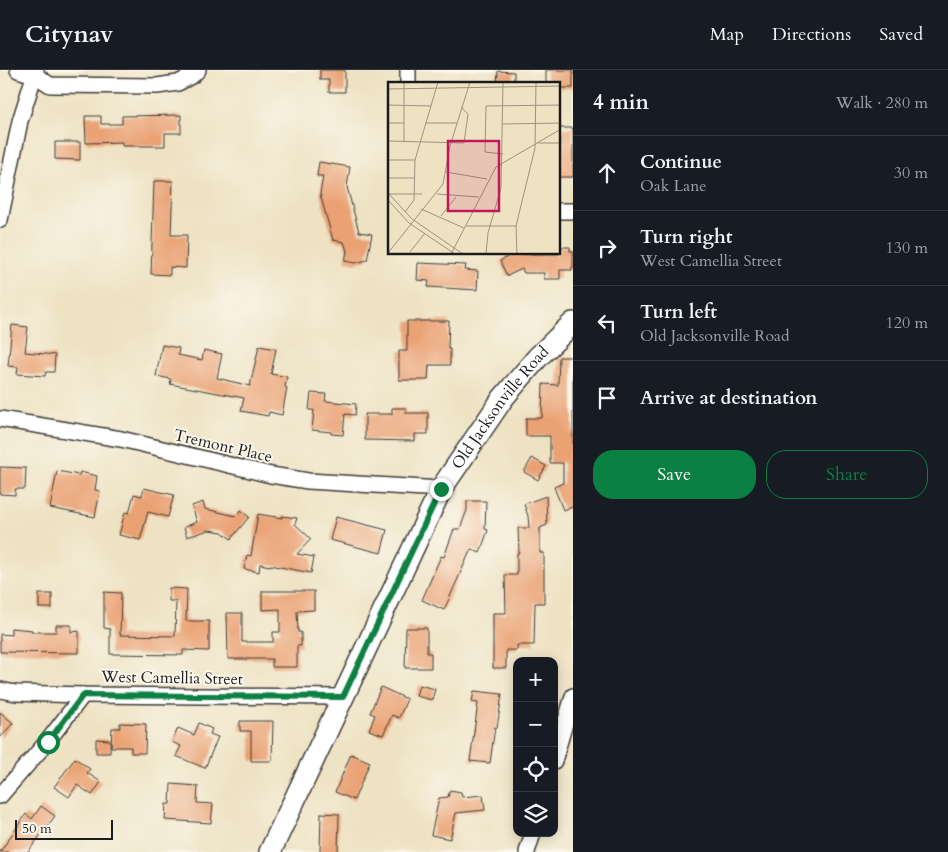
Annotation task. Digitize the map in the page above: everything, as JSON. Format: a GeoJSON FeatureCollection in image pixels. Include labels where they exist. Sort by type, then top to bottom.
{"type":"FeatureCollection","features":[{"type":"Feature","properties":{"kind":"main road","name":"Old Jacksonville Road"},"geometry":{"type":"LineString","coordinates":[[270,852],[441,489],[503,398],[538,357],[573,323]]}},
{"type":"Feature","properties":{"kind":"street"},"geometry":{"type":"LineString","coordinates":[[18,70],[35,72],[50,85],[156,86],[178,83],[198,70]]}},
{"type":"Feature","properties":{"kind":"street"},"geometry":{"type":"LineString","coordinates":[[0,220],[20,122],[35,72]]}},
{"type":"Feature","properties":{"kind":"street"},"geometry":{"type":"LineString","coordinates":[[560,211],[573,211]]}},
{"type":"Feature","properties":{"kind":"street","name":"Tremont Place"},"geometry":{"type":"LineString","coordinates":[[0,419],[121,439],[270,475],[308,481],[441,489]]}},
{"type":"Feature","properties":{"kind":"street","name":"West Camellia Street"},"geometry":{"type":"LineString","coordinates":[[0,690],[83,695],[343,697]]}},
{"type":"Feature","properties":{"kind":"street"},"geometry":{"type":"LineString","coordinates":[[0,796],[48,742],[83,695]]}},
{"type":"Feature","properties":{"kind":"street"},"geometry":{"type":"LineString","coordinates":[[558,747],[573,696]]}},
{"type":"Feature","properties":{"kind":"street"},"geometry":{"type":"LineString","coordinates":[[527,852],[533,837]]}},
{"type":"Feature","properties":{"kind":"building"},"geometry":{"type":"Polygon","coordinates":[[[320,70],[345,70],[345,92],[329,92],[329,80],[320,80],[320,70]]]}},
{"type":"Feature","properties":{"kind":"building"},"geometry":{"type":"Polygon","coordinates":[[[546,70],[573,70],[573,88],[560,88],[560,82],[546,82],[546,70]]]}},
{"type":"Feature","properties":{"kind":"building"},"geometry":{"type":"Polygon","coordinates":[[[498,71],[514,72],[514,82],[497,82],[498,71]]]}},
{"type":"Feature","properties":{"kind":"building"},"geometry":{"type":"Polygon","coordinates":[[[181,115],[181,133],[165,133],[165,146],[122,146],[122,142],[86,143],[85,116],[101,116],[101,124],[122,124],[122,116],[181,115]]]}},
{"type":"Feature","properties":{"kind":"building"},"geometry":{"type":"Polygon","coordinates":[[[560,128],[573,128],[573,177],[560,177],[560,128]]]}},
{"type":"Feature","properties":{"kind":"building"},"geometry":{"type":"Polygon","coordinates":[[[55,142],[80,142],[80,160],[55,159],[55,142]]]}},
{"type":"Feature","properties":{"kind":"building"},"geometry":{"type":"Polygon","coordinates":[[[319,162],[350,167],[347,187],[359,232],[372,234],[367,260],[356,263],[345,261],[347,251],[344,242],[333,240],[320,194],[323,176],[317,176],[319,162]]]}},
{"type":"Feature","properties":{"kind":"building"},"geometry":{"type":"Polygon","coordinates":[[[154,181],[173,181],[171,235],[187,235],[186,268],[170,267],[170,275],[151,274],[154,181]]]}},
{"type":"Feature","properties":{"kind":"building"},"geometry":{"type":"Polygon","coordinates":[[[560,247],[570,247],[570,251],[573,251],[573,267],[572,270],[560,270],[560,279],[544,279],[544,273],[524,273],[522,269],[507,276],[500,261],[507,257],[506,255],[560,255],[560,247]]]}},
{"type":"Feature","properties":{"kind":"building"},"geometry":{"type":"Polygon","coordinates":[[[418,263],[466,265],[465,270],[478,271],[477,290],[428,287],[429,281],[417,280],[418,263]]]}},
{"type":"Feature","properties":{"kind":"building"},"geometry":{"type":"Polygon","coordinates":[[[407,321],[449,321],[448,349],[450,349],[450,365],[429,365],[428,380],[399,380],[399,351],[407,351],[407,321]]]}},
{"type":"Feature","properties":{"kind":"building"},"geometry":{"type":"Polygon","coordinates":[[[12,325],[28,327],[25,352],[55,355],[54,372],[46,372],[45,376],[17,374],[18,367],[8,366],[12,325]]]}},
{"type":"Feature","properties":{"kind":"building"},"geometry":{"type":"Polygon","coordinates":[[[162,345],[179,348],[178,355],[202,360],[204,350],[222,354],[217,378],[250,386],[259,346],[276,349],[271,374],[287,377],[282,415],[269,412],[268,416],[241,411],[244,398],[170,384],[171,379],[156,376],[162,345]]]}},
{"type":"Feature","properties":{"kind":"building"},"geometry":{"type":"Polygon","coordinates":[[[559,357],[573,357],[573,507],[563,510],[554,487],[563,483],[563,463],[550,463],[550,436],[526,436],[526,418],[542,418],[543,384],[558,385],[559,357]]]}},
{"type":"Feature","properties":{"kind":"building"},"geometry":{"type":"Polygon","coordinates":[[[311,393],[326,394],[325,401],[356,404],[355,415],[345,414],[343,435],[312,430],[314,410],[309,410],[311,393]]]}},
{"type":"Feature","properties":{"kind":"building"},"geometry":{"type":"Polygon","coordinates":[[[392,408],[406,408],[406,413],[428,413],[428,434],[415,434],[415,441],[365,440],[365,414],[392,414],[392,408]]]}},
{"type":"Feature","properties":{"kind":"building"},"geometry":{"type":"Polygon","coordinates":[[[532,458],[546,466],[538,480],[524,472],[532,458]]]}},
{"type":"Feature","properties":{"kind":"building"},"geometry":{"type":"Polygon","coordinates":[[[0,467],[26,468],[25,489],[15,489],[15,495],[0,494],[0,467]]]}},
{"type":"Feature","properties":{"kind":"building"},"geometry":{"type":"Polygon","coordinates":[[[57,471],[79,475],[80,472],[97,476],[95,490],[100,491],[95,517],[50,508],[57,471]]]}},
{"type":"Feature","properties":{"kind":"building"},"geometry":{"type":"Polygon","coordinates":[[[144,488],[174,495],[168,517],[148,512],[140,540],[119,535],[125,512],[129,513],[134,494],[142,496],[144,488]]]}},
{"type":"Feature","properties":{"kind":"building"},"geometry":{"type":"Polygon","coordinates":[[[546,496],[547,525],[540,528],[540,553],[544,553],[544,603],[535,603],[534,645],[517,645],[517,650],[506,650],[506,668],[493,668],[493,613],[506,613],[505,575],[517,575],[517,553],[519,553],[518,528],[529,528],[524,504],[546,496]]]}},
{"type":"Feature","properties":{"kind":"building"},"geometry":{"type":"Polygon","coordinates":[[[467,501],[486,501],[485,529],[488,530],[480,553],[471,549],[444,610],[422,600],[441,556],[444,557],[454,529],[460,529],[467,510],[467,501]]]}},
{"type":"Feature","properties":{"kind":"building"},"geometry":{"type":"Polygon","coordinates":[[[203,502],[205,509],[236,516],[241,510],[249,517],[231,539],[222,532],[209,530],[187,537],[184,527],[197,522],[192,506],[203,502]]]}},
{"type":"Feature","properties":{"kind":"building"},"geometry":{"type":"Polygon","coordinates":[[[258,514],[282,518],[282,516],[297,518],[295,524],[311,539],[297,554],[314,557],[311,573],[260,564],[259,572],[244,569],[247,555],[251,556],[258,514]]]}},
{"type":"Feature","properties":{"kind":"building"},"geometry":{"type":"Polygon","coordinates":[[[336,517],[387,530],[381,553],[330,540],[336,517]]]}},
{"type":"Feature","properties":{"kind":"building"},"geometry":{"type":"Polygon","coordinates":[[[169,588],[187,589],[186,621],[209,621],[209,651],[183,650],[183,655],[110,654],[110,629],[104,628],[104,592],[121,593],[120,635],[175,636],[176,601],[169,601],[169,588]]]}},
{"type":"Feature","properties":{"kind":"building"},"geometry":{"type":"Polygon","coordinates":[[[262,591],[314,591],[314,610],[297,611],[298,632],[301,632],[301,646],[297,646],[297,667],[272,667],[272,659],[228,659],[227,613],[242,613],[242,642],[273,642],[273,632],[280,632],[280,609],[262,610],[262,591]]]}},
{"type":"Feature","properties":{"kind":"building"},"geometry":{"type":"Polygon","coordinates":[[[39,594],[52,594],[52,608],[39,608],[39,594]]]}},
{"type":"Feature","properties":{"kind":"building"},"geometry":{"type":"Polygon","coordinates":[[[56,625],[71,625],[71,632],[79,631],[79,653],[0,652],[0,634],[11,635],[11,628],[32,630],[32,632],[56,632],[56,625]]]}},
{"type":"Feature","properties":{"kind":"building"},"geometry":{"type":"Polygon","coordinates":[[[406,628],[427,628],[427,653],[431,653],[431,668],[405,668],[406,628]]]}},
{"type":"Feature","properties":{"kind":"building"},"geometry":{"type":"Polygon","coordinates":[[[419,685],[435,689],[432,700],[416,696],[419,685]]]}},
{"type":"Feature","properties":{"kind":"building"},"geometry":{"type":"Polygon","coordinates":[[[381,687],[407,699],[399,718],[392,715],[383,735],[369,730],[375,715],[370,713],[381,687]]]}},
{"type":"Feature","properties":{"kind":"building"},"geometry":{"type":"Polygon","coordinates":[[[474,691],[502,694],[490,763],[470,761],[478,703],[472,702],[474,691]]]}},
{"type":"Feature","properties":{"kind":"building"},"geometry":{"type":"Polygon","coordinates":[[[0,712],[13,723],[0,738],[0,712]]]}},
{"type":"Feature","properties":{"kind":"building"},"geometry":{"type":"Polygon","coordinates":[[[240,721],[273,721],[272,761],[251,761],[251,731],[240,731],[240,721]]]}},
{"type":"Feature","properties":{"kind":"building"},"geometry":{"type":"Polygon","coordinates":[[[120,723],[146,724],[145,753],[131,753],[131,747],[111,747],[112,728],[120,728],[120,723]]]}},
{"type":"Feature","properties":{"kind":"building"},"geometry":{"type":"Polygon","coordinates":[[[199,723],[212,729],[210,734],[218,737],[205,768],[176,756],[181,746],[172,742],[178,728],[194,735],[199,723]]]}},
{"type":"Feature","properties":{"kind":"building"},"geometry":{"type":"Polygon","coordinates":[[[96,739],[110,740],[110,753],[96,753],[96,739]]]}},
{"type":"Feature","properties":{"kind":"building"},"geometry":{"type":"Polygon","coordinates":[[[351,754],[370,762],[354,800],[335,792],[351,754]]]}},
{"type":"Feature","properties":{"kind":"building"},"geometry":{"type":"Polygon","coordinates":[[[75,758],[90,769],[87,773],[101,782],[92,795],[77,785],[69,797],[54,787],[75,758]]]}},
{"type":"Feature","properties":{"kind":"building"},"geometry":{"type":"Polygon","coordinates":[[[171,784],[198,786],[197,803],[213,804],[211,823],[165,820],[166,804],[170,804],[171,784]]]}},
{"type":"Feature","properties":{"kind":"building"},"geometry":{"type":"Polygon","coordinates":[[[450,790],[461,792],[462,797],[483,795],[485,810],[456,813],[450,839],[431,835],[439,798],[448,797],[450,790]]]}},
{"type":"Feature","properties":{"kind":"building"},"geometry":{"type":"Polygon","coordinates":[[[41,806],[55,816],[28,852],[0,852],[26,814],[32,819],[41,806]]]}},
{"type":"Feature","properties":{"kind":"building"},"geometry":{"type":"Polygon","coordinates":[[[321,813],[339,814],[338,852],[320,852],[321,813]]]}},
{"type":"Feature","properties":{"kind":"route"},"geometry":{"type":"LineString","coordinates":[[48,742],[83,695],[343,697],[441,489]]}}]}
